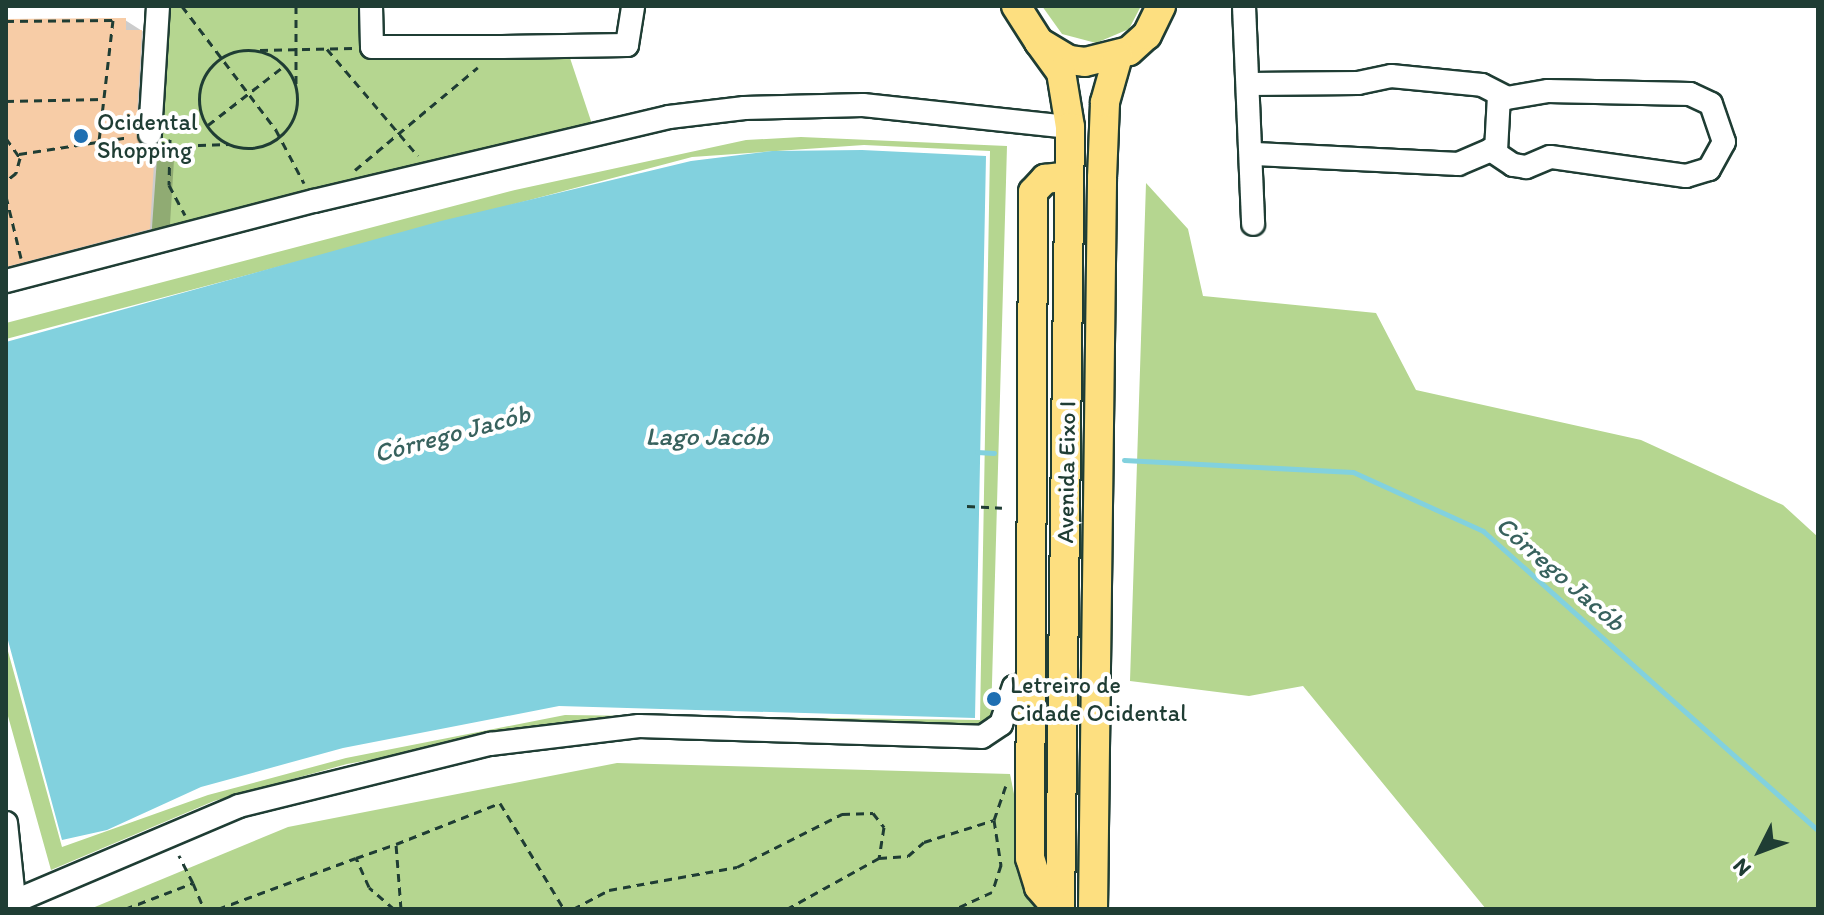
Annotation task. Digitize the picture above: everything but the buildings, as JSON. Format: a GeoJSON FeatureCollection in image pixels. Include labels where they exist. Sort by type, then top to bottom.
{"type":"FeatureCollection","features":[{"type":"Feature","properties":{"kind":"main road"},"geometry":{"type":"LineString","coordinates":[[1028,26],[1069,60],[1118,56],[1157,16]]}},
{"type":"Feature","properties":{"kind":"main road","name":"Avenida Eixo I"},"geometry":{"type":"LineString","coordinates":[[1028,26],[1061,72],[1070,127],[1059,909]]}},
{"type":"Feature","properties":{"kind":"main road","name":"Avenida Eixo I"},"geometry":{"type":"LineString","coordinates":[[1093,909],[1102,178],[1105,102],[1118,56]]}},
{"type":"Feature","properties":{"kind":"main road"},"geometry":{"type":"LineString","coordinates":[[1059,909],[1039,887],[1030,858],[1033,192],[1045,179],[1069,176]]}},
{"type":"Feature","properties":{"kind":"street"},"geometry":{"type":"LineString","coordinates":[[152,133],[158,6]]}},
{"type":"Feature","properties":{"kind":"street"},"geometry":{"type":"LineString","coordinates":[[371,6],[372,47],[627,45],[633,6]]}},
{"type":"Feature","properties":{"kind":"street"},"geometry":{"type":"LineString","coordinates":[[999,6],[1028,26]]}},
{"type":"Feature","properties":{"kind":"street"},"geometry":{"type":"LineString","coordinates":[[1157,16],[1177,6]]}},
{"type":"Feature","properties":{"kind":"street"},"geometry":{"type":"LineString","coordinates":[[1244,6],[1253,224]]}},
{"type":"Feature","properties":{"kind":"street"},"geometry":{"type":"LineString","coordinates":[[1249,84],[1358,83],[1391,76],[1482,85],[1499,96],[1548,91],[1697,95],[1718,114],[1724,142],[1709,169],[1686,176],[1550,157],[1526,167],[1513,165],[1496,151]]}},
{"type":"Feature","properties":{"kind":"street"},"geometry":{"type":"LineString","coordinates":[[1496,151],[1499,96]]}},
{"type":"Feature","properties":{"kind":"street"},"geometry":{"type":"LineString","coordinates":[[6,281],[613,128],[744,108],[863,105],[1070,127]]}},
{"type":"Feature","properties":{"kind":"street"},"geometry":{"type":"LineString","coordinates":[[1251,154],[1458,164],[1496,151]]}},
{"type":"Feature","properties":{"kind":"street"},"geometry":{"type":"LineString","coordinates":[[6,823],[12,905],[169,833],[273,796],[539,734],[663,725],[982,737],[1001,724],[1014,687],[1030,682]]}},
{"type":"Feature","properties":{"kind":"path"},"geometry":{"type":"LineString","coordinates":[[182,6],[278,137],[318,200],[502,47]]}},
{"type":"Feature","properties":{"kind":"path"},"geometry":{"type":"LineString","coordinates":[[19,154],[152,133],[170,146],[229,144],[255,147],[278,137],[295,112],[296,6]]}},
{"type":"Feature","properties":{"kind":"path"},"geometry":{"type":"LineString","coordinates":[[6,21],[113,20],[99,141]]}},
{"type":"Feature","properties":{"kind":"path"},"geometry":{"type":"LineString","coordinates":[[229,144],[207,126],[200,88],[221,58],[245,50],[372,47]]}},
{"type":"Feature","properties":{"kind":"path"},"geometry":{"type":"LineString","coordinates":[[327,49],[400,130],[430,173]]}},
{"type":"Feature","properties":{"kind":"path"},"geometry":{"type":"LineString","coordinates":[[245,50],[260,51],[284,66],[296,91]]}},
{"type":"Feature","properties":{"kind":"path"},"geometry":{"type":"LineString","coordinates":[[207,126],[284,66]]}},
{"type":"Feature","properties":{"kind":"path"},"geometry":{"type":"LineString","coordinates":[[6,101],[103,99]]}},
{"type":"Feature","properties":{"kind":"path"},"geometry":{"type":"LineString","coordinates":[[6,138],[19,154],[16,173],[6,181]]}},
{"type":"Feature","properties":{"kind":"path"},"geometry":{"type":"LineString","coordinates":[[170,146],[171,191],[195,232]]}},
{"type":"Feature","properties":{"kind":"path"},"geometry":{"type":"LineString","coordinates":[[6,196],[21,260]]}},
{"type":"Feature","properties":{"kind":"path"},"geometry":{"type":"LineString","coordinates":[[967,506],[1002,508]]}},
{"type":"Feature","properties":{"kind":"path"},"geometry":{"type":"LineString","coordinates":[[955,909],[992,892],[1001,865],[994,820],[1008,778]]}},
{"type":"Feature","properties":{"kind":"path"},"geometry":{"type":"LineString","coordinates":[[218,909],[500,803],[564,909]]}},
{"type":"Feature","properties":{"kind":"path"},"geometry":{"type":"LineString","coordinates":[[573,909],[609,890],[737,867],[859,810],[873,813],[884,827],[879,858]]}},
{"type":"Feature","properties":{"kind":"path"},"geometry":{"type":"LineString","coordinates":[[787,909],[879,858],[908,856],[924,842],[994,820]]}},
{"type":"Feature","properties":{"kind":"path"},"geometry":{"type":"LineString","coordinates":[[169,833],[204,909]]}},
{"type":"Feature","properties":{"kind":"path"},"geometry":{"type":"LineString","coordinates":[[396,844],[401,909]]}},
{"type":"Feature","properties":{"kind":"path"},"geometry":{"type":"LineString","coordinates":[[356,858],[369,887],[394,909]]}},
{"type":"Feature","properties":{"kind":"path"},"geometry":{"type":"LineString","coordinates":[[125,909],[193,883]]}},
{"type":"Feature","properties":{"kind":"green space"},"geometry":{"type":"Polygon","coordinates":[[[168,6],[369,6],[374,37],[563,37],[592,124],[151,241],[168,6]]]}},
{"type":"Feature","properties":{"kind":"green space"},"geometry":{"type":"Polygon","coordinates":[[[1042,6],[1141,6],[1129,29],[1096,43],[1062,34],[1042,6]]]}},
{"type":"Feature","properties":{"kind":"green space"},"geometry":{"type":"Polygon","coordinates":[[[801,137],[1007,146],[991,719],[983,730],[565,725],[347,764],[214,801],[51,870],[6,709],[6,644],[62,847],[208,795],[346,758],[565,715],[980,720],[990,151],[864,145],[692,157],[6,339],[6,323],[515,190],[746,140],[801,137]]]}},
{"type":"Feature","properties":{"kind":"green space"},"geometry":{"type":"Polygon","coordinates":[[[1146,183],[1188,229],[1203,296],[1376,313],[1416,390],[1641,440],[1783,505],[1818,537],[1818,909],[1486,909],[1303,686],[1249,696],[1130,681],[1146,183]]]}},
{"type":"Feature","properties":{"kind":"green space"},"geometry":{"type":"Polygon","coordinates":[[[617,763],[1010,774],[1037,909],[90,909],[288,827],[617,763]]]}},
{"type":"Feature","properties":{"kind":"water","name":"Lago Jacób"},"geometry":{"type":"Polygon","coordinates":[[[862,150],[986,156],[975,718],[559,706],[343,748],[201,787],[107,830],[62,840],[6,633],[6,342],[441,221],[691,161],[772,151],[862,150]]]}},
{"type":"Feature","properties":{"kind":"waterway","name":"Córrego Jacób"},"geometry":{"type":"LineString","coordinates":[[977,452],[994,453]]}},
{"type":"Feature","properties":{"kind":"waterway","name":"Córrego Jacób"},"geometry":{"type":"LineString","coordinates":[[1124,460],[1353,472],[1483,531],[1818,831]]}},
{"type":"Feature","properties":{"kind":"place","name":"Ocidental Shopping"},"geometry":{"type":"Point","coordinates":[81,136]}},
{"type":"Feature","properties":{"kind":"place","name":"Letreiro de Cidade Ocidental"},"geometry":{"type":"Point","coordinates":[994,699]}}]}
